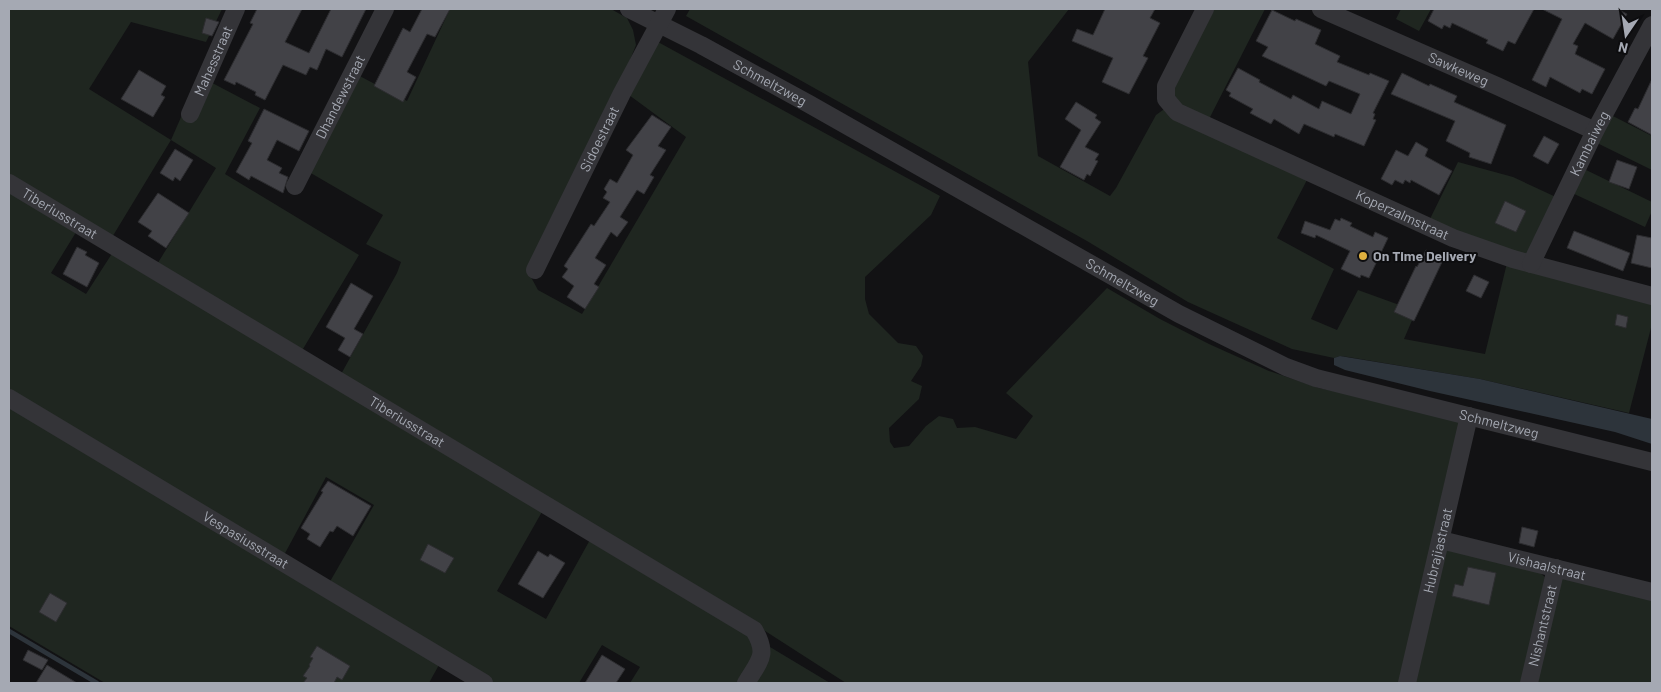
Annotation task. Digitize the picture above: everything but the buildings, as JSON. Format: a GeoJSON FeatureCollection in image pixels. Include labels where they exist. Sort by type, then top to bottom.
{"type":"FeatureCollection","features":[{"type":"Feature","properties":{"kind":"street","name":"Mahesstraat"},"geometry":{"type":"LineString","coordinates":[[190,114],[236,9]]}},
{"type":"Feature","properties":{"kind":"street","name":"Dhandewstraat"},"geometry":{"type":"LineString","coordinates":[[295,186],[385,9]]}},
{"type":"Feature","properties":{"kind":"street","name":"Schmeltzweg"},"geometry":{"type":"LineString","coordinates":[[629,9],[663,17],[701,44],[1179,314],[1286,367],[1316,378],[1652,462]]}},
{"type":"Feature","properties":{"kind":"street","name":"Koperzalmstraat"},"geometry":{"type":"LineString","coordinates":[[1205,9],[1166,86],[1166,99],[1177,112],[1453,238],[1513,260],[1652,296]]}},
{"type":"Feature","properties":{"kind":"street","name":"Sawkeweg"},"geometry":{"type":"LineString","coordinates":[[1321,9],[1595,131]]}},
{"type":"Feature","properties":{"kind":"street","name":"Sidoestraat"},"geometry":{"type":"LineString","coordinates":[[535,270],[622,94],[663,17]]}},
{"type":"Feature","properties":{"kind":"street","name":"Kambaiweg"},"geometry":{"type":"LineString","coordinates":[[1530,264],[1595,131],[1652,25]]}},
{"type":"Feature","properties":{"kind":"street","name":"Tiberiusstraat"},"geometry":{"type":"LineString","coordinates":[[9,183],[754,630],[762,643],[762,656],[746,683]]}},
{"type":"Feature","properties":{"kind":"street","name":"Vespasiusstraat"},"geometry":{"type":"LineString","coordinates":[[9,398],[484,683]]}},
{"type":"Feature","properties":{"kind":"street","name":"Hubrajiastraat"},"geometry":{"type":"LineString","coordinates":[[1407,683],[1468,416]]}},
{"type":"Feature","properties":{"kind":"street","name":"Vishaalstraat"},"geometry":{"type":"LineString","coordinates":[[1441,540],[1652,592]]}},
{"type":"Feature","properties":{"kind":"street","name":"Nishantstraat"},"geometry":{"type":"LineString","coordinates":[[1529,683],[1556,568]]}},
{"type":"Feature","properties":{"kind":"shaded area"},"geometry":{"type":"Polygon","coordinates":[[[9,9],[222,9],[206,42],[131,22],[89,89],[171,140],[111,239],[9,178],[9,9]]]}},
{"type":"Feature","properties":{"kind":"shaded area"},"geometry":{"type":"Polygon","coordinates":[[[450,9],[611,9],[627,18],[633,30],[636,45],[630,60],[527,270],[538,290],[582,314],[686,137],[629,95],[658,42],[940,196],[931,215],[865,277],[865,299],[869,314],[898,343],[916,346],[923,356],[921,366],[911,381],[922,386],[919,399],[889,428],[890,442],[894,448],[909,446],[926,426],[939,416],[953,419],[957,428],[975,427],[1016,439],[1033,416],[1006,393],[1107,288],[1160,319],[1269,371],[1319,388],[1459,418],[1463,422],[1402,683],[846,683],[740,615],[340,376],[397,273],[401,262],[366,244],[383,215],[309,172],[354,73],[407,101],[450,9]]]}},
{"type":"Feature","properties":{"kind":"shaded area"},"geometry":{"type":"Polygon","coordinates":[[[690,9],[1069,9],[1028,62],[1038,156],[1110,196],[1156,115],[1167,107],[1308,178],[1277,238],[1334,269],[1311,319],[1337,330],[1358,290],[1416,311],[1404,339],[1485,354],[1507,263],[1652,301],[1652,324],[1629,413],[1480,379],[1348,357],[1340,356],[1334,358],[1292,349],[1188,302],[1087,241],[686,16],[690,9]]]}},
{"type":"Feature","properties":{"kind":"shaded area"},"geometry":{"type":"Polygon","coordinates":[[[1210,9],[1265,9],[1207,123],[1175,105],[1171,83],[1210,9]]]}},
{"type":"Feature","properties":{"kind":"shaded area"},"geometry":{"type":"Polygon","coordinates":[[[1401,9],[1431,9],[1419,31],[1396,19],[1401,9]]]}},
{"type":"Feature","properties":{"kind":"shaded area"},"geometry":{"type":"Polygon","coordinates":[[[199,76],[260,108],[225,174],[359,255],[300,354],[156,266],[216,168],[171,140],[199,76]]]}},
{"type":"Feature","properties":{"kind":"shaded area"},"geometry":{"type":"Polygon","coordinates":[[[1609,114],[1652,136],[1652,170],[1595,142],[1609,114]]]}},
{"type":"Feature","properties":{"kind":"shaded area"},"geometry":{"type":"Polygon","coordinates":[[[1458,162],[1513,177],[1558,198],[1527,256],[1428,223],[1458,162]]]}},
{"type":"Feature","properties":{"kind":"shaded area"},"geometry":{"type":"Polygon","coordinates":[[[1582,168],[1652,202],[1652,211],[1645,227],[1570,192],[1582,168]]]}},
{"type":"Feature","properties":{"kind":"shaded area"},"geometry":{"type":"Polygon","coordinates":[[[9,188],[78,229],[51,273],[86,294],[113,252],[543,510],[497,591],[546,619],[591,538],[749,631],[759,648],[741,683],[630,683],[640,667],[602,645],[579,683],[493,683],[328,585],[374,505],[326,477],[283,557],[9,393],[9,188]]]}},
{"type":"Feature","properties":{"kind":"shaded area"},"geometry":{"type":"Polygon","coordinates":[[[1340,356],[1480,379],[1652,419],[1652,444],[1615,432],[1345,370],[1334,365],[1334,358],[1340,356]]]}},
{"type":"Feature","properties":{"kind":"shaded area"},"geometry":{"type":"Polygon","coordinates":[[[9,404],[440,663],[429,683],[105,683],[9,626],[9,404]]]}},
{"type":"Feature","properties":{"kind":"shaded area"},"geometry":{"type":"Polygon","coordinates":[[[1447,548],[1540,573],[1545,577],[1521,683],[1411,683],[1447,548]]]}},
{"type":"Feature","properties":{"kind":"shaded area"},"geometry":{"type":"Polygon","coordinates":[[[1565,576],[1652,600],[1652,683],[1532,683],[1559,579],[1565,576]]]}},
{"type":"Feature","properties":{"kind":"shaded area"},"geometry":{"type":"Polygon","coordinates":[[[770,647],[830,683],[748,683],[764,648],[770,647]]]}},
{"type":"Feature","properties":{"kind":"waterway"},"geometry":{"type":"LineString","coordinates":[[9,631],[97,683]]}},
{"type":"Feature","properties":{"kind":"place","name":"On Time Delivery"},"geometry":{"type":"Point","coordinates":[1363,256]}}]}
